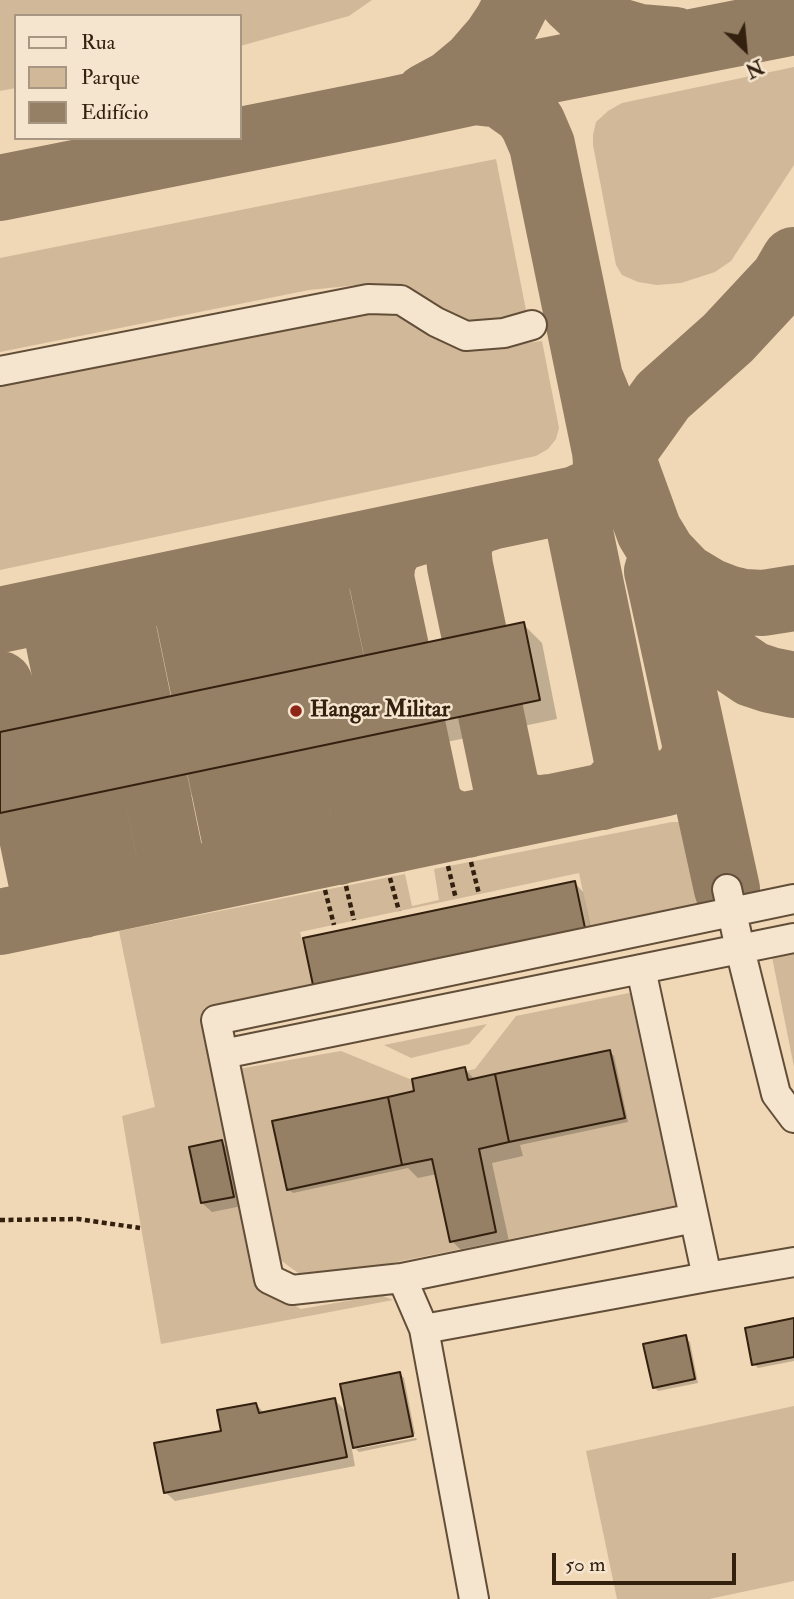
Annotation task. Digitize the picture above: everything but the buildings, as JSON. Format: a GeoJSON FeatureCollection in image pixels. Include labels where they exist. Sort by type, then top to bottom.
{"type":"FeatureCollection","features":[{"type":"Feature","properties":{"kind":"lane"},"geometry":{"type":"LineString","coordinates":[[0,371],[368,299],[401,300],[466,336],[504,333],[532,325]]}},
{"type":"Feature","properties":{"kind":"lane"},"geometry":{"type":"LineString","coordinates":[[694,1219],[402,1278],[292,1290],[269,1279],[216,1020],[730,901],[794,899]]}},
{"type":"Feature","properties":{"kind":"lane"},"geometry":{"type":"LineString","coordinates":[[730,901],[776,1094],[794,1118]]}},
{"type":"Feature","properties":{"kind":"lane"},"geometry":{"type":"LineString","coordinates":[[223,1054],[794,938]]}},
{"type":"Feature","properties":{"kind":"lane"},"geometry":{"type":"LineString","coordinates":[[641,969],[707,1277]]}},
{"type":"Feature","properties":{"kind":"lane"},"geometry":{"type":"LineString","coordinates":[[424,1329],[794,1262]]}},
{"type":"Feature","properties":{"kind":"lane"},"geometry":{"type":"LineString","coordinates":[[402,1278],[424,1329],[474,1599]]}},
{"type":"Feature","properties":{"kind":"path"},"geometry":{"type":"LineString","coordinates":[[471,862],[479,894]]}},
{"type":"Feature","properties":{"kind":"path"},"geometry":{"type":"LineString","coordinates":[[448,866],[456,899]]}},
{"type":"Feature","properties":{"kind":"path"},"geometry":{"type":"LineString","coordinates":[[390,878],[399,911]]}},
{"type":"Feature","properties":{"kind":"path"},"geometry":{"type":"LineString","coordinates":[[346,886],[355,920]]}},
{"type":"Feature","properties":{"kind":"path"},"geometry":{"type":"LineString","coordinates":[[325,890],[334,925]]}},
{"type":"Feature","properties":{"kind":"path"},"geometry":{"type":"LineString","coordinates":[[0,1220],[78,1219],[140,1228]]}},
{"type":"Feature","properties":{"kind":"green space"},"geometry":{"type":"Polygon","coordinates":[[[0,0],[372,0],[349,16],[242,45],[242,14],[14,14],[14,88],[0,91],[0,0]]]}},
{"type":"Feature","properties":{"kind":"green space"},"geometry":{"type":"Polygon","coordinates":[[[794,67],[794,165],[731,261],[715,272],[681,283],[657,285],[638,282],[622,275],[616,265],[593,145],[596,122],[622,103],[794,67]]]}},
{"type":"Feature","properties":{"kind":"green space"},"geometry":{"type":"Polygon","coordinates":[[[496,159],[526,310],[508,319],[488,324],[453,321],[410,293],[368,284],[309,290],[0,352],[0,258],[496,159]]]}},
{"type":"Feature","properties":{"kind":"green space"},"geometry":{"type":"Polygon","coordinates":[[[380,307],[509,345],[542,341],[559,428],[556,439],[548,449],[536,456],[0,570],[0,380],[380,307]]]}},
{"type":"Feature","properties":{"kind":"green space"},"geometry":{"type":"Polygon","coordinates":[[[672,822],[686,826],[690,833],[705,902],[590,926],[579,873],[300,932],[314,985],[204,1008],[257,1285],[301,1309],[381,1295],[393,1300],[161,1344],[122,1116],[155,1107],[119,931],[405,874],[412,906],[439,900],[434,869],[672,822]]]}},
{"type":"Feature","properties":{"kind":"green space"},"geometry":{"type":"Polygon","coordinates":[[[794,948],[794,1067],[771,952],[794,948]]]}},
{"type":"Feature","properties":{"kind":"green space"},"geometry":{"type":"Polygon","coordinates":[[[634,992],[678,1205],[308,1280],[272,1254],[238,1069],[341,1051],[417,1082],[475,1069],[516,1016],[634,992]]]}},
{"type":"Feature","properties":{"kind":"green space"},"geometry":{"type":"Polygon","coordinates":[[[487,1024],[469,1044],[411,1058],[384,1045],[487,1024]]]}},
{"type":"Feature","properties":{"kind":"green space"},"geometry":{"type":"Polygon","coordinates":[[[794,1406],[794,1581],[709,1599],[617,1599],[586,1451],[794,1406]]]}},
{"type":"Feature","properties":{"kind":"taxiway"},"geometry":{"type":"LineString","coordinates":[[427,96],[451,83],[475,63],[495,40],[518,0]]}},
{"type":"Feature","properties":{"kind":"taxiway"},"geometry":{"type":"LineString","coordinates":[[572,0],[588,15],[612,29],[639,37],[675,40]]}},
{"type":"Feature","properties":{"kind":"taxiway"},"geometry":{"type":"LineString","coordinates":[[242,140],[474,92],[545,71],[794,22]]}},
{"type":"Feature","properties":{"kind":"taxiway"},"geometry":{"type":"LineString","coordinates":[[474,92],[501,95],[525,112],[542,145],[590,378],[649,531],[663,554],[684,576],[727,598],[763,603],[794,598]]}},
{"type":"Feature","properties":{"kind":"taxiway"},"geometry":{"type":"LineString","coordinates":[[0,188],[241,140]]}},
{"type":"Feature","properties":{"kind":"taxiway"},"geometry":{"type":"LineString","coordinates":[[602,797],[622,780],[627,760],[579,527],[580,515],[663,396],[728,338],[783,279],[794,260]]}},
{"type":"Feature","properties":{"kind":"taxiway"},"geometry":{"type":"LineString","coordinates":[[0,620],[576,499],[592,492],[600,485],[605,475],[605,451],[590,378]]}},
{"type":"Feature","properties":{"kind":"taxiway"},"geometry":{"type":"LineString","coordinates":[[491,517],[475,522],[465,532],[458,548],[460,566],[506,786],[517,802],[535,809],[550,807]]}},
{"type":"Feature","properties":{"kind":"taxiway"},"geometry":{"type":"LineString","coordinates":[[419,532],[393,543],[383,559],[381,577],[429,803],[440,817],[456,824],[467,825]]}},
{"type":"Feature","properties":{"kind":"taxiway"},"geometry":{"type":"LineString","coordinates":[[348,548],[334,553],[320,568],[316,581],[317,595],[364,814],[369,825],[381,835],[399,839]]}},
{"type":"Feature","properties":{"kind":"taxiway"},"geometry":{"type":"LineString","coordinates":[[281,562],[268,566],[256,580],[252,591],[255,617],[299,826],[309,843],[326,851],[338,852]]}},
{"type":"Feature","properties":{"kind":"taxiway"},"geometry":{"type":"LineString","coordinates":[[657,571],[665,597],[730,659],[752,674],[794,685]]}},
{"type":"Feature","properties":{"kind":"taxiway"},"geometry":{"type":"LineString","coordinates":[[215,575],[193,591],[187,610],[235,840],[249,859],[273,865]]}},
{"type":"Feature","properties":{"kind":"taxiway"},"geometry":{"type":"LineString","coordinates":[[149,589],[141,592],[130,603],[125,611],[123,628],[170,855],[185,873],[196,878],[210,878]]}},
{"type":"Feature","properties":{"kind":"taxiway"},"geometry":{"type":"LineString","coordinates":[[662,593],[727,889]]}},
{"type":"Feature","properties":{"kind":"taxiway"},"geometry":{"type":"LineString","coordinates":[[87,603],[74,608],[64,617],[58,634],[59,644],[105,867],[109,876],[122,887],[131,892],[143,892]]}},
{"type":"Feature","properties":{"kind":"taxiway"},"geometry":{"type":"LineString","coordinates":[[0,684],[42,885],[49,894],[64,904],[83,905]]}},
{"type":"Feature","properties":{"kind":"taxiway"},"geometry":{"type":"LineString","coordinates":[[0,922],[662,784],[676,780],[685,773],[696,748]]}},
{"type":"Feature","properties":{"kind":"place","name":"Hangar Militar"},"geometry":{"type":"Point","coordinates":[296,711]}}]}
